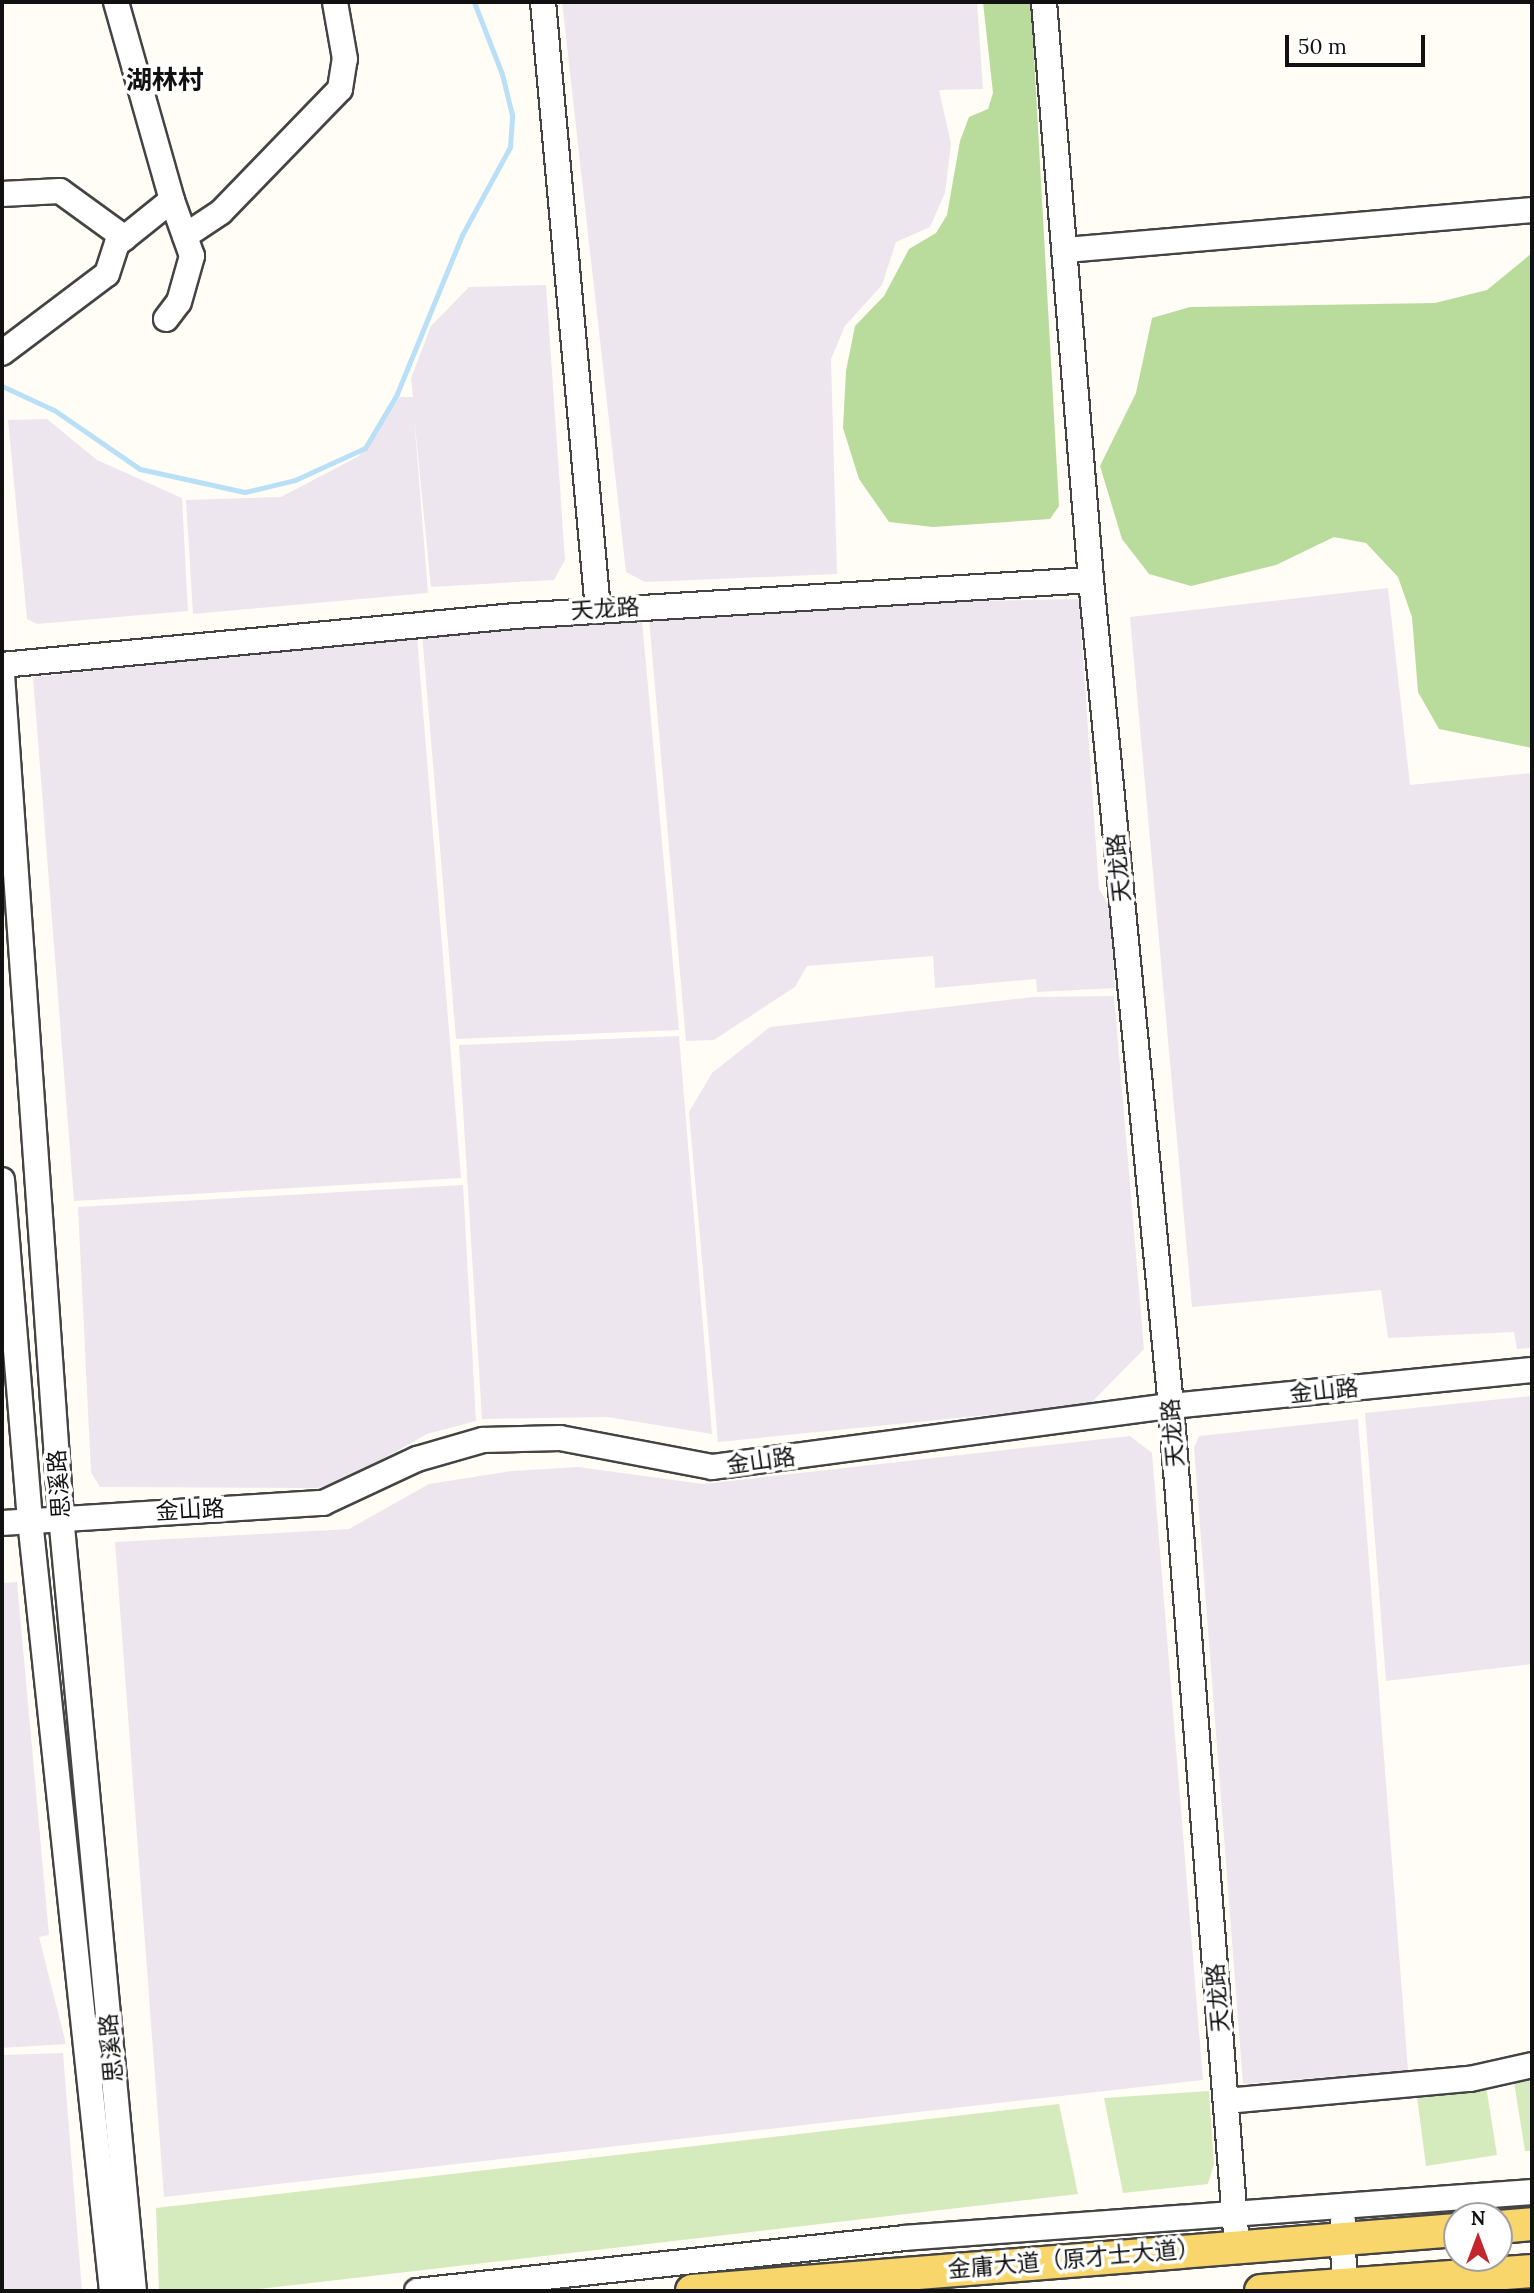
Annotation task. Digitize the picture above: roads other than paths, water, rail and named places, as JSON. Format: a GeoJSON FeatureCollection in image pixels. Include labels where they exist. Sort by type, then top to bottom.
{"type":"FeatureCollection","features":[{"type":"Feature","properties":{"kind":"main road"},"geometry":{"type":"LineString","coordinates":[[1513,2226],[1532,2224]]}},
{"type":"Feature","properties":{"kind":"main road","name":"金庸大道（原才士大道）"},"geometry":{"type":"LineString","coordinates":[[692,2291],[1443,2231]]}},
{"type":"Feature","properties":{"kind":"main road"},"geometry":{"type":"LineString","coordinates":[[1261,2291],[1344,2288],[1532,2270]]}},
{"type":"Feature","properties":{"kind":"street"},"geometry":{"type":"LineString","coordinates":[[116,2],[172,200],[185,236],[188,277],[166,319]]}},
{"type":"Feature","properties":{"kind":"street"},"geometry":{"type":"LineString","coordinates":[[185,236],[220,212],[340,89],[345,59],[335,2]]}},
{"type":"Feature","properties":{"kind":"street"},"geometry":{"type":"LineString","coordinates":[[543,2],[598,610]]}},
{"type":"Feature","properties":{"kind":"street"},"geometry":{"type":"LineString","coordinates":[[1044,2],[1091,580]]}},
{"type":"Feature","properties":{"kind":"street"},"geometry":{"type":"LineString","coordinates":[[2,194],[60,191],[125,238]]}},
{"type":"Feature","properties":{"kind":"street"},"geometry":{"type":"LineString","coordinates":[[2,353],[107,274],[125,238],[172,200]]}},
{"type":"Feature","properties":{"kind":"street"},"geometry":{"type":"LineString","coordinates":[[1066,250],[1532,210]]}},
{"type":"Feature","properties":{"kind":"street","name":"天龙路"},"geometry":{"type":"LineString","coordinates":[[2,665],[598,610],[1091,580],[1171,1406],[1226,2101],[1231,2211],[1237,2246]]}},
{"type":"Feature","properties":{"kind":"street","name":"思溪路"},"geometry":{"type":"LineString","coordinates":[[2,674],[61,1516],[134,2291]]}},
{"type":"Feature","properties":{"kind":"street","name":"思溪路"},"geometry":{"type":"LineString","coordinates":[[2,1180],[30,1520],[113,2291]]}},
{"type":"Feature","properties":{"kind":"street","name":"金山路"},"geometry":{"type":"LineString","coordinates":[[2,1522],[61,1516],[323,1503],[417,1459],[484,1440],[560,1438],[712,1467],[1171,1406],[1532,1370]]}},
{"type":"Feature","properties":{"kind":"street"},"geometry":{"type":"LineString","coordinates":[[1226,2101],[1470,2079],[1532,2065]]}},
{"type":"Feature","properties":{"kind":"street"},"geometry":{"type":"LineString","coordinates":[[417,2291],[903,2238],[1231,2211],[1343,2207],[1532,2193]]}},
{"type":"Feature","properties":{"kind":"street"},"geometry":{"type":"LineString","coordinates":[[1343,2207],[1344,2288]]}},
{"type":"Feature","properties":{"kind":"waterway"},"geometry":{"type":"LineString","coordinates":[[2,386],[54,410],[140,469],[245,492],[295,480],[365,448],[396,396],[462,235],[510,147],[512,115],[502,74],[474,2]]}},
{"type":"Feature","properties":{"kind":"district","name":"湖林村"},"geometry":{"type":"Point","coordinates":[165,80]}}]}
